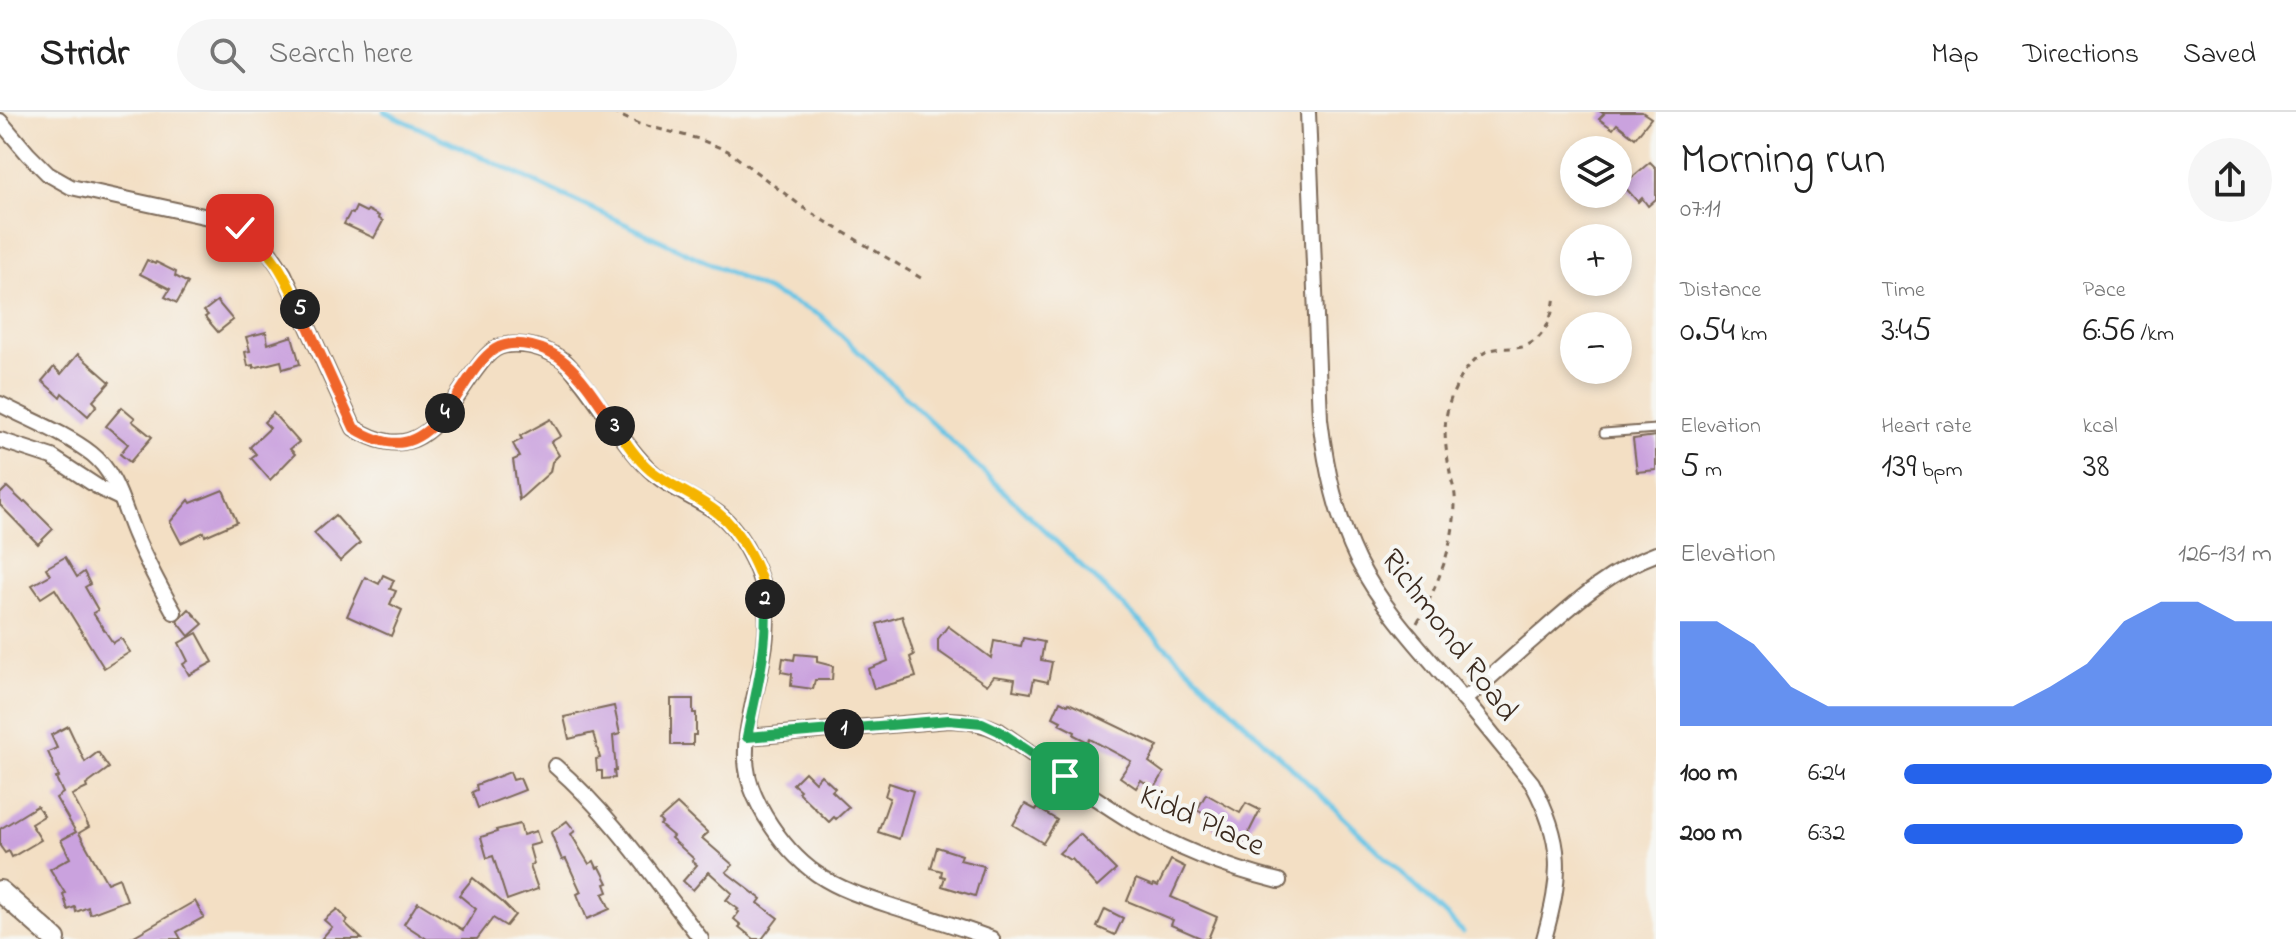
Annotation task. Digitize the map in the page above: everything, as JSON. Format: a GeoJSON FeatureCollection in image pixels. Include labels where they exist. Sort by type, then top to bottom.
{"type":"FeatureCollection","features":[{"type":"Feature","properties":{"kind":"main road"},"geometry":{"type":"LineString","coordinates":[[0,891],[55,939]]}},
{"type":"Feature","properties":{"kind":"street","name":"Richmond Road"},"geometry":{"type":"LineString","coordinates":[[1308,112],[1320,419],[1333,497],[1359,561],[1377,590],[1410,635],[1532,783],[1552,827],[1557,874],[1555,902],[1544,939]]}},
{"type":"Feature","properties":{"kind":"street"},"geometry":{"type":"LineString","coordinates":[[0,121],[48,174],[71,187],[208,217],[240,228],[255,238],[268,250],[284,274],[354,428],[367,436],[382,442],[401,444],[414,441],[430,431],[481,363],[496,348],[512,344],[529,345],[564,361],[646,467],[668,484],[719,513],[739,536],[755,565],[764,593],[767,622],[764,654],[747,737],[747,778],[752,794],[785,846],[836,886],[992,939]]}},
{"type":"Feature","properties":{"kind":"street"},"geometry":{"type":"LineString","coordinates":[[0,404],[72,441],[105,467],[136,538],[174,612]]}},
{"type":"Feature","properties":{"kind":"street"},"geometry":{"type":"LineString","coordinates":[[0,440],[52,457],[120,498]]}},
{"type":"Feature","properties":{"kind":"street"},"geometry":{"type":"LineString","coordinates":[[1464,700],[1614,573],[1656,554]]}},
{"type":"Feature","properties":{"kind":"street","name":"Kidd Place"},"geometry":{"type":"LineString","coordinates":[[747,737],[949,720],[982,723],[999,731],[1130,821],[1228,867],[1279,881]]}},
{"type":"Feature","properties":{"kind":"street"},"geometry":{"type":"LineString","coordinates":[[555,766],[597,807],[701,939]]}},
{"type":"Feature","properties":{"kind":"lane"},"geometry":{"type":"LineString","coordinates":[[1604,433],[1656,429]]}},
{"type":"Feature","properties":{"kind":"path"},"geometry":{"type":"LineString","coordinates":[[612,112],[639,124],[699,139],[728,151],[808,211],[926,281]]}},
{"type":"Feature","properties":{"kind":"path"},"geometry":{"type":"LineString","coordinates":[[1410,635],[1437,584],[1454,516],[1456,500],[1443,431],[1453,392],[1475,360],[1491,350],[1523,347],[1535,341],[1551,319],[1555,294]]}},
{"type":"Feature","properties":{"kind":"building"},"geometry":{"type":"Polygon","coordinates":[[[1601,112],[1642,112],[1651,118],[1635,138],[1617,124],[1613,129],[1599,119],[1604,114],[1601,112]]]}},
{"type":"Feature","properties":{"kind":"building"},"geometry":{"type":"Polygon","coordinates":[[[1650,162],[1656,168],[1656,199],[1648,206],[1642,198],[1638,202],[1632,195],[1632,177],[1650,162]]]}},
{"type":"Feature","properties":{"kind":"building"},"geometry":{"type":"Polygon","coordinates":[[[356,207],[366,212],[368,210],[383,221],[374,238],[344,224],[356,207]]]}},
{"type":"Feature","properties":{"kind":"building"},"geometry":{"type":"Polygon","coordinates":[[[147,260],[176,272],[175,276],[188,283],[177,303],[165,297],[170,289],[140,274],[147,260]]]}},
{"type":"Feature","properties":{"kind":"building"},"geometry":{"type":"Polygon","coordinates":[[[217,301],[233,320],[218,332],[205,317],[208,315],[204,311],[217,301]]]}},
{"type":"Feature","properties":{"kind":"building"},"geometry":{"type":"Polygon","coordinates":[[[266,332],[268,344],[292,336],[300,364],[283,369],[281,361],[253,368],[253,365],[248,366],[245,352],[250,351],[246,337],[266,332]]]}},
{"type":"Feature","properties":{"kind":"building"},"geometry":{"type":"Polygon","coordinates":[[[78,354],[110,382],[93,401],[97,405],[88,416],[62,393],[60,397],[42,381],[54,367],[61,374],[78,354]]]}},
{"type":"Feature","properties":{"kind":"building"},"geometry":{"type":"Polygon","coordinates":[[[122,407],[135,418],[132,421],[152,437],[130,462],[120,454],[128,444],[106,426],[122,407]]]}},
{"type":"Feature","properties":{"kind":"building"},"geometry":{"type":"Polygon","coordinates":[[[273,413],[299,442],[290,449],[295,454],[270,480],[251,458],[256,454],[250,447],[270,428],[264,422],[273,413]]]}},
{"type":"Feature","properties":{"kind":"building"},"geometry":{"type":"Polygon","coordinates":[[[551,419],[561,436],[551,442],[559,455],[552,462],[550,472],[519,500],[513,460],[520,457],[513,444],[522,439],[520,436],[551,419]]]}},
{"type":"Feature","properties":{"kind":"building"},"geometry":{"type":"Polygon","coordinates":[[[1656,436],[1656,470],[1637,472],[1633,439],[1656,436]]]}},
{"type":"Feature","properties":{"kind":"building"},"geometry":{"type":"Polygon","coordinates":[[[7,487],[53,529],[38,544],[0,505],[0,494],[7,487]]]}},
{"type":"Feature","properties":{"kind":"building"},"geometry":{"type":"Polygon","coordinates":[[[223,490],[237,522],[181,543],[170,522],[189,500],[191,503],[223,490]]]}},
{"type":"Feature","properties":{"kind":"building"},"geometry":{"type":"Polygon","coordinates":[[[335,515],[360,543],[340,561],[314,533],[335,515]]]}},
{"type":"Feature","properties":{"kind":"building"},"geometry":{"type":"Polygon","coordinates":[[[65,557],[77,577],[84,572],[90,584],[85,587],[98,610],[93,613],[113,643],[121,638],[130,652],[104,668],[55,589],[41,598],[32,585],[50,575],[46,568],[65,557]]]}},
{"type":"Feature","properties":{"kind":"building"},"geometry":{"type":"Polygon","coordinates":[[[383,575],[394,580],[390,589],[396,591],[390,604],[402,610],[391,636],[347,616],[365,577],[379,584],[383,575]]]}},
{"type":"Feature","properties":{"kind":"building"},"geometry":{"type":"Polygon","coordinates":[[[189,609],[203,624],[189,636],[177,621],[189,609]]]}},
{"type":"Feature","properties":{"kind":"building"},"geometry":{"type":"Polygon","coordinates":[[[902,616],[914,655],[910,657],[916,677],[874,689],[868,669],[888,661],[877,624],[902,616]]]}},
{"type":"Feature","properties":{"kind":"building"},"geometry":{"type":"Polygon","coordinates":[[[948,626],[991,658],[994,641],[1021,646],[1023,638],[1044,642],[1041,660],[1052,662],[1048,682],[1034,679],[1031,693],[1013,690],[1015,679],[994,676],[987,685],[938,651],[938,639],[948,626]]]}},
{"type":"Feature","properties":{"kind":"building"},"geometry":{"type":"Polygon","coordinates":[[[197,633],[213,662],[189,675],[183,664],[188,661],[179,643],[197,633]]]}},
{"type":"Feature","properties":{"kind":"building"},"geometry":{"type":"Polygon","coordinates":[[[795,654],[817,656],[817,662],[833,666],[832,680],[815,680],[813,689],[791,686],[792,674],[781,672],[783,658],[794,660],[795,654]]]}},
{"type":"Feature","properties":{"kind":"building"},"geometry":{"type":"Polygon","coordinates":[[[671,699],[693,699],[696,735],[693,735],[693,745],[671,745],[671,699]]]}},
{"type":"Feature","properties":{"kind":"building"},"geometry":{"type":"Polygon","coordinates":[[[1060,701],[1158,746],[1149,762],[1164,773],[1154,789],[1141,780],[1136,788],[1120,777],[1131,761],[1090,739],[1088,742],[1074,735],[1075,732],[1059,724],[1061,721],[1053,717],[1060,701]]]}},
{"type":"Feature","properties":{"kind":"building"},"geometry":{"type":"Polygon","coordinates":[[[614,706],[620,734],[613,736],[615,778],[602,779],[602,771],[597,771],[596,759],[600,758],[593,733],[569,739],[564,717],[614,706]]]}},
{"type":"Feature","properties":{"kind":"building"},"geometry":{"type":"Polygon","coordinates":[[[68,726],[85,762],[98,752],[109,768],[86,785],[87,788],[72,795],[89,827],[79,833],[107,883],[119,878],[127,900],[90,914],[88,907],[76,912],[75,907],[68,910],[65,893],[50,869],[70,858],[61,840],[76,832],[56,798],[63,793],[48,752],[57,748],[51,735],[68,726]]]}},
{"type":"Feature","properties":{"kind":"building"},"geometry":{"type":"Polygon","coordinates":[[[510,772],[513,780],[520,778],[525,790],[478,808],[472,792],[477,790],[476,785],[510,772]]]}},
{"type":"Feature","properties":{"kind":"building"},"geometry":{"type":"Polygon","coordinates":[[[805,772],[815,782],[821,775],[849,807],[836,819],[834,817],[829,822],[798,792],[800,790],[793,784],[805,772]]]}},
{"type":"Feature","properties":{"kind":"building"},"geometry":{"type":"Polygon","coordinates":[[[889,783],[913,791],[899,839],[878,832],[890,798],[885,796],[889,783]]]}},
{"type":"Feature","properties":{"kind":"building"},"geometry":{"type":"Polygon","coordinates":[[[1206,794],[1240,813],[1246,803],[1260,810],[1244,842],[1212,827],[1215,821],[1197,810],[1206,794]]]}},
{"type":"Feature","properties":{"kind":"building"},"geometry":{"type":"Polygon","coordinates":[[[677,804],[708,833],[702,838],[733,865],[726,872],[761,899],[758,903],[778,918],[762,939],[754,939],[739,927],[741,925],[734,919],[738,909],[726,900],[732,893],[709,872],[693,890],[683,881],[697,865],[660,825],[659,820],[677,804]]]}},
{"type":"Feature","properties":{"kind":"building"},"geometry":{"type":"Polygon","coordinates":[[[1025,804],[1057,820],[1043,843],[1013,825],[1025,804]]]}},
{"type":"Feature","properties":{"kind":"building"},"geometry":{"type":"Polygon","coordinates":[[[37,806],[44,816],[31,824],[41,840],[12,857],[9,851],[5,853],[0,846],[0,829],[37,806]]]}},
{"type":"Feature","properties":{"kind":"building"},"geometry":{"type":"Polygon","coordinates":[[[567,821],[575,831],[571,834],[589,864],[594,861],[597,868],[600,867],[608,883],[605,884],[608,892],[603,894],[610,909],[587,919],[577,894],[581,892],[566,859],[562,860],[551,833],[567,821]]]}},
{"type":"Feature","properties":{"kind":"building"},"geometry":{"type":"Polygon","coordinates":[[[520,824],[523,835],[536,831],[540,843],[529,846],[534,864],[530,865],[538,889],[507,900],[493,856],[487,858],[481,837],[520,824]]]}},
{"type":"Feature","properties":{"kind":"building"},"geometry":{"type":"Polygon","coordinates":[[[1080,834],[1116,870],[1097,887],[1072,859],[1059,853],[1080,834]]]}},
{"type":"Feature","properties":{"kind":"building"},"geometry":{"type":"Polygon","coordinates":[[[937,847],[962,855],[960,860],[984,866],[975,896],[942,886],[945,877],[941,876],[942,871],[931,868],[937,847]]]}},
{"type":"Feature","properties":{"kind":"building"},"geometry":{"type":"Polygon","coordinates":[[[1171,860],[1185,867],[1171,897],[1217,917],[1208,939],[1171,925],[1173,920],[1127,901],[1136,879],[1158,886],[1171,860]]]}},
{"type":"Feature","properties":{"kind":"building"},"geometry":{"type":"Polygon","coordinates":[[[473,878],[515,915],[506,926],[493,918],[477,939],[427,939],[404,924],[418,902],[463,930],[476,909],[459,895],[473,878]]]}},
{"type":"Feature","properties":{"kind":"building"},"geometry":{"type":"Polygon","coordinates":[[[195,901],[204,917],[177,932],[181,939],[129,939],[195,901]]]}},
{"type":"Feature","properties":{"kind":"building"},"geometry":{"type":"Polygon","coordinates":[[[337,909],[348,920],[345,923],[362,939],[321,939],[332,927],[324,920],[337,909]]]}},
{"type":"Feature","properties":{"kind":"building"},"geometry":{"type":"Polygon","coordinates":[[[1105,909],[1123,918],[1115,935],[1097,927],[1105,909]]]}},
{"type":"Feature","properties":{"kind":"waterway"},"geometry":{"type":"LineString","coordinates":[[385,112],[820,315],[1463,932]]}},
{"type":"Feature","properties":{"kind":"route"},"geometry":{"type":"LineString","coordinates":[[240,228],[268,250],[284,274],[354,428],[367,436],[382,442],[401,444],[414,441],[430,431],[481,363],[496,348],[512,344],[529,345],[564,361],[646,467],[668,484],[719,513],[739,536],[755,565],[764,593],[767,622],[764,654],[747,737],[965,720],[999,731],[1065,776]]}}]}
